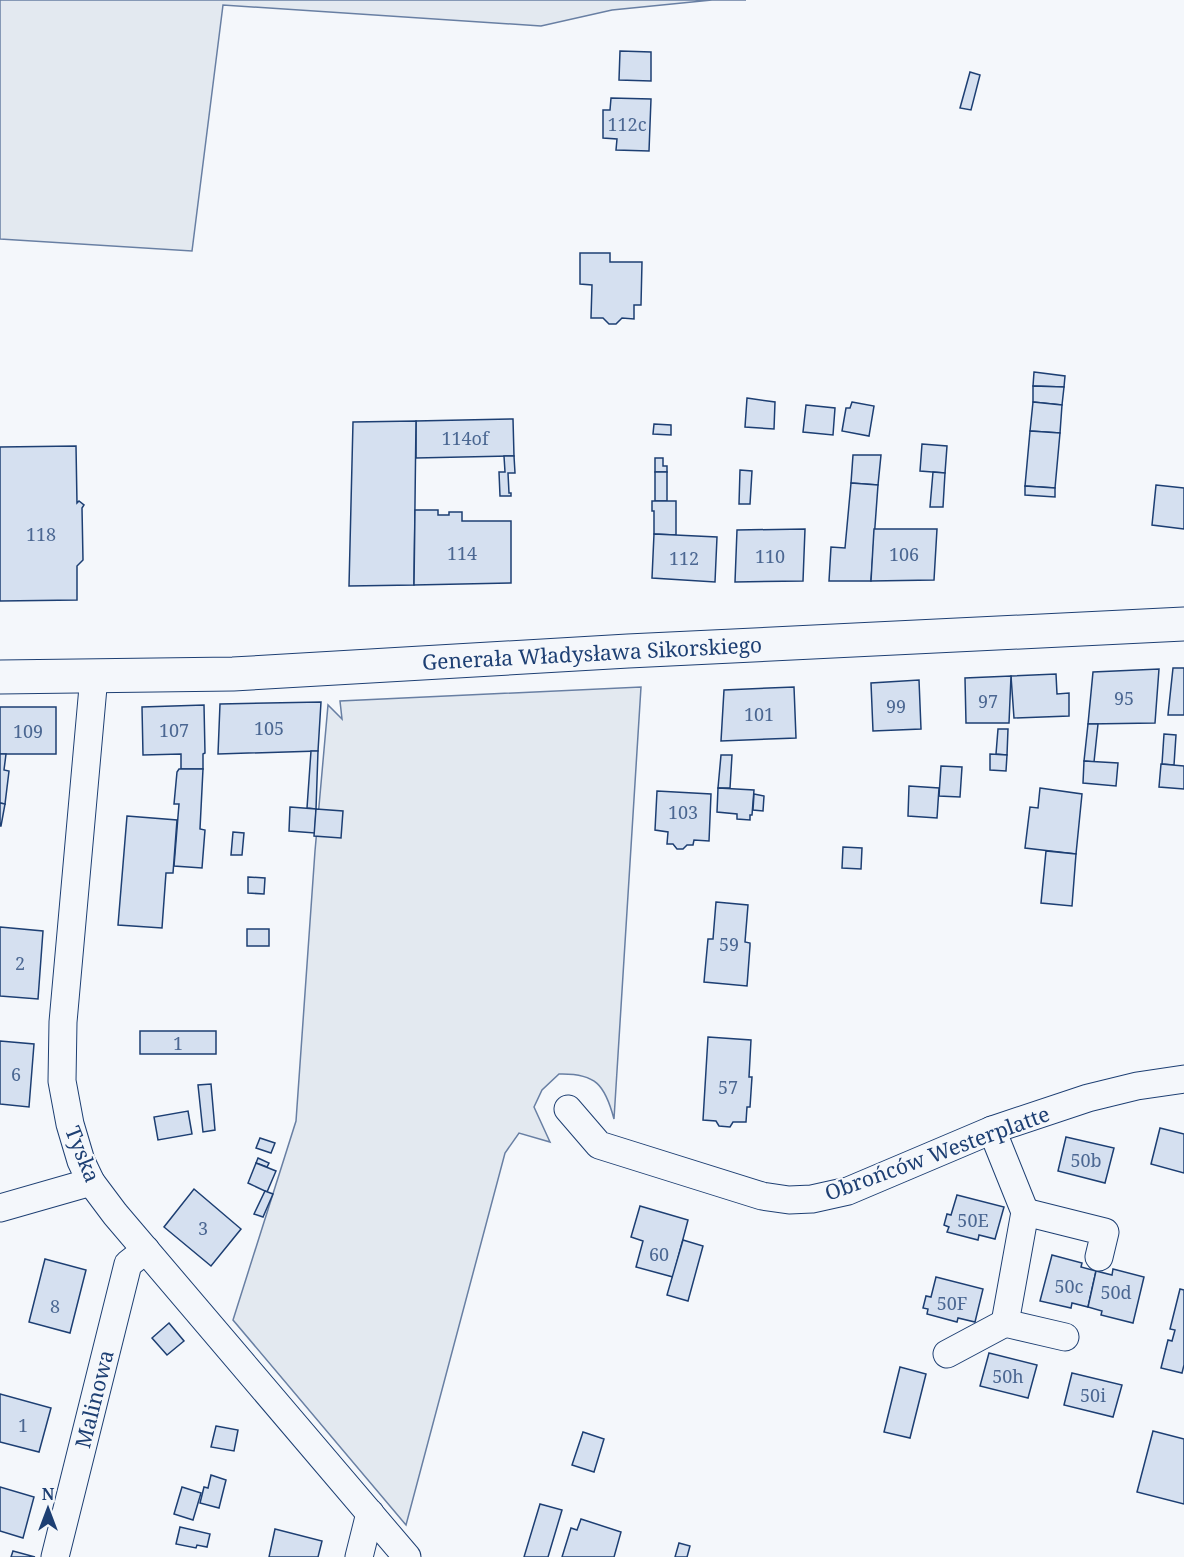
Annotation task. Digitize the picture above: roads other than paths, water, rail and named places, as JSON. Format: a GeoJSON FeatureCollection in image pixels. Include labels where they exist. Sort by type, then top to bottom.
{"type":"FeatureCollection","features":[{"type":"Feature","properties":{"kind":"street","name":"Generała Władysława Sikorskiego"},"geometry":{"type":"LineString","coordinates":[[0,677],[244,674],[545,655],[1184,624]]}},
{"type":"Feature","properties":{"kind":"street","name":"Tyska"},"geometry":{"type":"LineString","coordinates":[[94,676],[63,1022],[62,1081],[81,1161],[91,1182],[146,1250],[407,1557]]}},
{"type":"Feature","properties":{"kind":"street","name":"Obrońców Westerplatte"},"geometry":{"type":"LineString","coordinates":[[568,1109],[599,1145],[762,1196],[789,1200],[812,1199],[848,1191],[992,1130],[1088,1098],[1137,1086],[1184,1080]]}},
{"type":"Feature","properties":{"kind":"street"},"geometry":{"type":"LineString","coordinates":[[992,1130],[1025,1212],[1005,1323]]}},
{"type":"Feature","properties":{"kind":"street"},"geometry":{"type":"LineString","coordinates":[[0,1208],[91,1182]]}},
{"type":"Feature","properties":{"kind":"street"},"geometry":{"type":"LineString","coordinates":[[1025,1212],[1105,1232],[1100,1257]]}},
{"type":"Feature","properties":{"kind":"street","name":"Malinowa"},"geometry":{"type":"LineString","coordinates":[[55,1557],[128,1264],[146,1250]]}},
{"type":"Feature","properties":{"kind":"street"},"geometry":{"type":"LineString","coordinates":[[946,1354],[1005,1323],[1065,1337]]}},
{"type":"Feature","properties":{"kind":"street"},"geometry":{"type":"LineString","coordinates":[[359,1557],[370,1513]]}}]}
